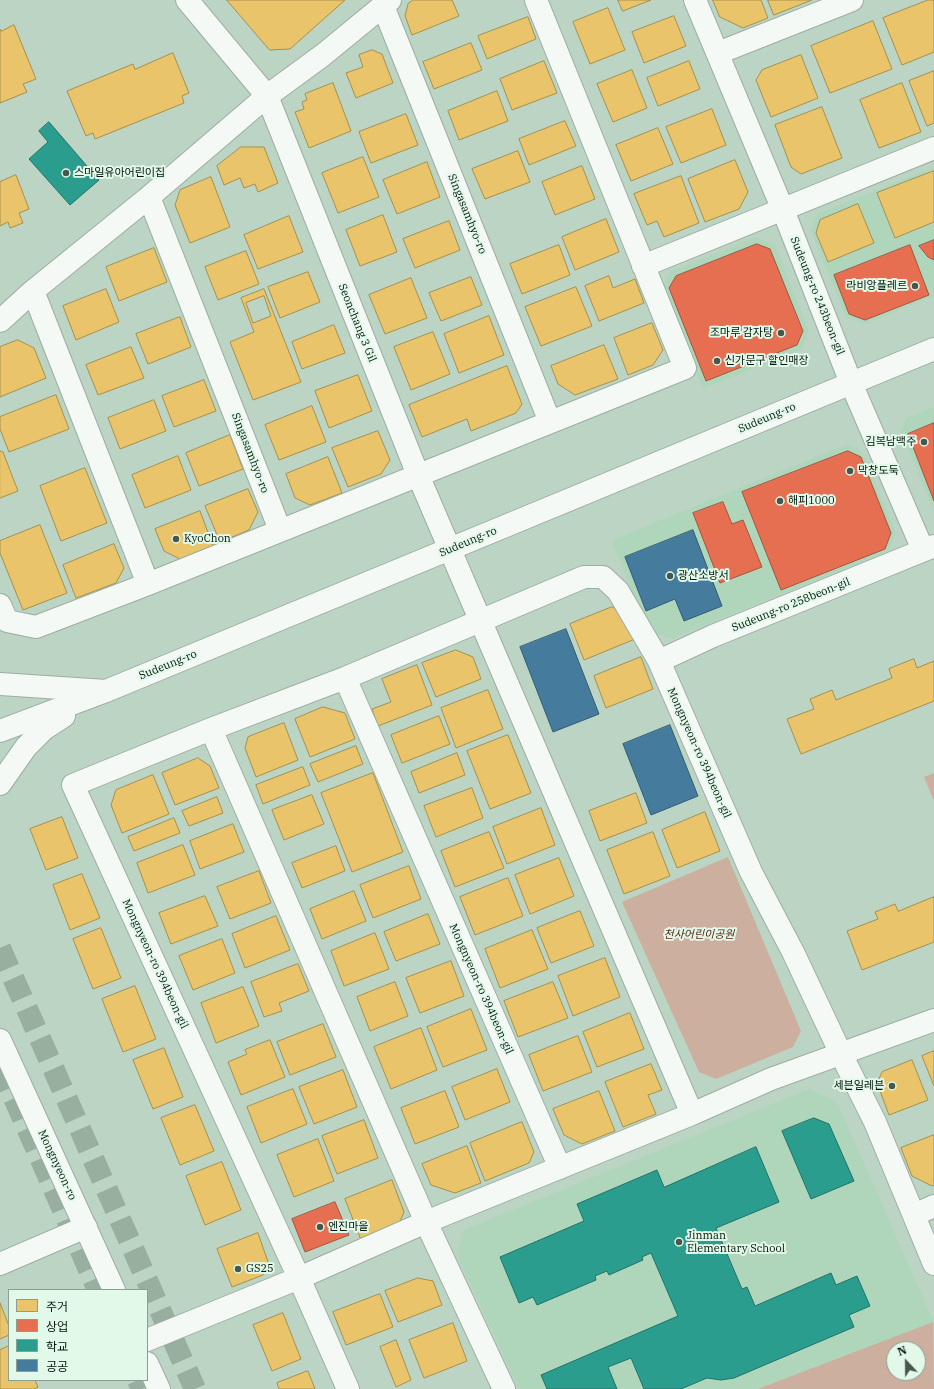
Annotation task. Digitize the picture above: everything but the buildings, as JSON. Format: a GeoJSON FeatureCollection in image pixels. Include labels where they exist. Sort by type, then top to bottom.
{"type":"FeatureCollection","features":[{"type":"Feature","properties":{"kind":"street","name":"Seonchang 3 Gil"},"geometry":{"type":"LineString","coordinates":[[187,0],[267,96],[418,475],[450,549]]}},
{"type":"Feature","properties":{"kind":"street"},"geometry":{"type":"LineString","coordinates":[[4,613],[36,627],[148,584],[685,368],[536,0]]}},
{"type":"Feature","properties":{"kind":"street","name":"Sudeung-ro 243beon-gil"},"geometry":{"type":"LineString","coordinates":[[695,0],[783,210],[852,383]]}},
{"type":"Feature","properties":{"kind":"street"},"geometry":{"type":"LineString","coordinates":[[718,53],[852,0]]}},
{"type":"Feature","properties":{"kind":"street","name":"Singasamhyo-ro"},"geometry":{"type":"LineString","coordinates":[[0,321],[33,291],[149,197],[267,96],[323,55],[386,3],[550,422]]}},
{"type":"Feature","properties":{"kind":"street"},"geometry":{"type":"LineString","coordinates":[[643,266],[934,148]]}},
{"type":"Feature","properties":{"kind":"street","name":"Singasamhyo-ro"},"geometry":{"type":"LineString","coordinates":[[149,197],[280,530]]}},
{"type":"Feature","properties":{"kind":"street"},"geometry":{"type":"LineString","coordinates":[[33,291],[148,584]]}},
{"type":"Feature","properties":{"kind":"street","name":"Sudeung-ro"},"geometry":{"type":"LineString","coordinates":[[0,731],[106,691],[934,349]]}},
{"type":"Feature","properties":{"kind":"street","name":"Sudeung-ro 258beon-gil"},"geometry":{"type":"LineString","coordinates":[[659,661],[713,636],[929,548],[852,383]]}},
{"type":"Feature","properties":{"kind":"street"},"geometry":{"type":"LineString","coordinates":[[450,549],[692,1114]]}},
{"type":"Feature","properties":{"kind":"street","name":"Mongnyeon-ro 394beon-gil"},"geometry":{"type":"LineString","coordinates":[[348,1389],[299,1278],[73,785],[211,729],[345,678],[584,577],[603,577],[618,591],[659,661],[751,872],[793,952],[841,1054],[876,1122],[934,1264]]}},
{"type":"Feature","properties":{"kind":"street","name":"Mongnyeon-ro 394beon-gil"},"geometry":{"type":"LineString","coordinates":[[345,678],[560,1168]]}},
{"type":"Feature","properties":{"kind":"street"},"geometry":{"type":"LineString","coordinates":[[0,684],[106,691]]}},
{"type":"Feature","properties":{"kind":"street"},"geometry":{"type":"LineString","coordinates":[[0,784],[26,747],[44,729],[106,691]]}},
{"type":"Feature","properties":{"kind":"street"},"geometry":{"type":"LineString","coordinates":[[211,729],[426,1222],[504,1389]]}},
{"type":"Feature","properties":{"kind":"street"},"geometry":{"type":"LineString","coordinates":[[148,1340],[299,1278],[426,1222],[692,1114],[771,1080],[934,1020]]}},
{"type":"Feature","properties":{"kind":"street","name":"Mongnyeon-ro"},"geometry":{"type":"LineString","coordinates":[[0,1040],[114,1289]]}},
{"type":"Feature","properties":{"kind":"street"},"geometry":{"type":"LineString","coordinates":[[914,1215],[934,1206]]}},
{"type":"Feature","properties":{"kind":"street"},"geometry":{"type":"LineString","coordinates":[[0,1264],[86,1227]]}},
{"type":"Feature","properties":{"kind":"street"},"geometry":{"type":"LineString","coordinates":[[148,1365],[158,1389]]}},
{"type":"Feature","properties":{"kind":"shaded area"},"geometry":{"type":"Polygon","coordinates":[[[934,167],[934,296],[864,324],[846,317],[811,232],[817,214],[934,167]]]}},
{"type":"Feature","properties":{"kind":"shaded area"},"geometry":{"type":"Polygon","coordinates":[[[757,237],[775,245],[809,331],[802,349],[703,389],[663,287],[671,271],[757,237]]]}},
{"type":"Feature","properties":{"kind":"shaded area"},"geometry":{"type":"Polygon","coordinates":[[[934,407],[934,512],[901,431],[907,418],[934,407]]]}},
{"type":"Feature","properties":{"kind":"shaded area"},"geometry":{"type":"Polygon","coordinates":[[[847,444],[862,451],[896,533],[888,551],[673,638],[647,632],[612,540],[847,444]]]}},
{"type":"Feature","properties":{"kind":"shaded area","name":"Jinman Elementary School"},"geometry":{"type":"Polygon","coordinates":[[[809,1089],[837,1102],[934,1323],[934,1389],[519,1389],[457,1255],[464,1230],[809,1089]]]}},
{"type":"Feature","properties":{"kind":"green space"},"geometry":{"type":"Polygon","coordinates":[[[934,773],[934,801],[924,777],[934,773]]]}},
{"type":"Feature","properties":{"kind":"green space","name":"천사어린이공원"},"geometry":{"type":"Polygon","coordinates":[[[728,857],[801,1031],[793,1047],[716,1079],[699,1072],[622,902],[728,857]]]}},
{"type":"Feature","properties":{"kind":"green space"},"geometry":{"type":"Polygon","coordinates":[[[933,1322],[934,1389],[758,1389],[933,1322]]]}},
{"type":"Feature","properties":{"kind":"tunnel"},"geometry":{"type":"LineString","coordinates":[[0,948],[195,1389]]}},
{"type":"Feature","properties":{"kind":"tunnel"},"geometry":{"type":"LineString","coordinates":[[1,1068],[98,1289]]}},
{"type":"Feature","properties":{"kind":"tunnel"},"geometry":{"type":"LineString","coordinates":[[138,1381],[142,1389]]}},
{"type":"Feature","properties":{"kind":"place","name":"스마일유아어린이집"},"geometry":{"type":"Point","coordinates":[66,173]}},
{"type":"Feature","properties":{"kind":"place","name":"라비앙플레르"},"geometry":{"type":"Point","coordinates":[915,286]}},
{"type":"Feature","properties":{"kind":"place","name":"조마루 감자탕"},"geometry":{"type":"Point","coordinates":[781,333]}},
{"type":"Feature","properties":{"kind":"place","name":"신가문구 할인매장"},"geometry":{"type":"Point","coordinates":[717,361]}},
{"type":"Feature","properties":{"kind":"place","name":"김복남맥주"},"geometry":{"type":"Point","coordinates":[924,442]}},
{"type":"Feature","properties":{"kind":"place","name":"막창도둑"},"geometry":{"type":"Point","coordinates":[850,471]}},
{"type":"Feature","properties":{"kind":"place","name":"해피1000"},"geometry":{"type":"Point","coordinates":[780,501]}},
{"type":"Feature","properties":{"kind":"place","name":"KyoChon"},"geometry":{"type":"Point","coordinates":[176,539]}},
{"type":"Feature","properties":{"kind":"place","name":"광산소방서"},"geometry":{"type":"Point","coordinates":[670,576]}},
{"type":"Feature","properties":{"kind":"place","name":"세븐일레븐"},"geometry":{"type":"Point","coordinates":[892,1086]}},
{"type":"Feature","properties":{"kind":"place","name":"엔진마을"},"geometry":{"type":"Point","coordinates":[320,1227]}},
{"type":"Feature","properties":{"kind":"place","name":"Jinman Elementary School"},"geometry":{"type":"Point","coordinates":[679,1242]}},
{"type":"Feature","properties":{"kind":"place","name":"GS25"},"geometry":{"type":"Point","coordinates":[238,1269]}}]}
